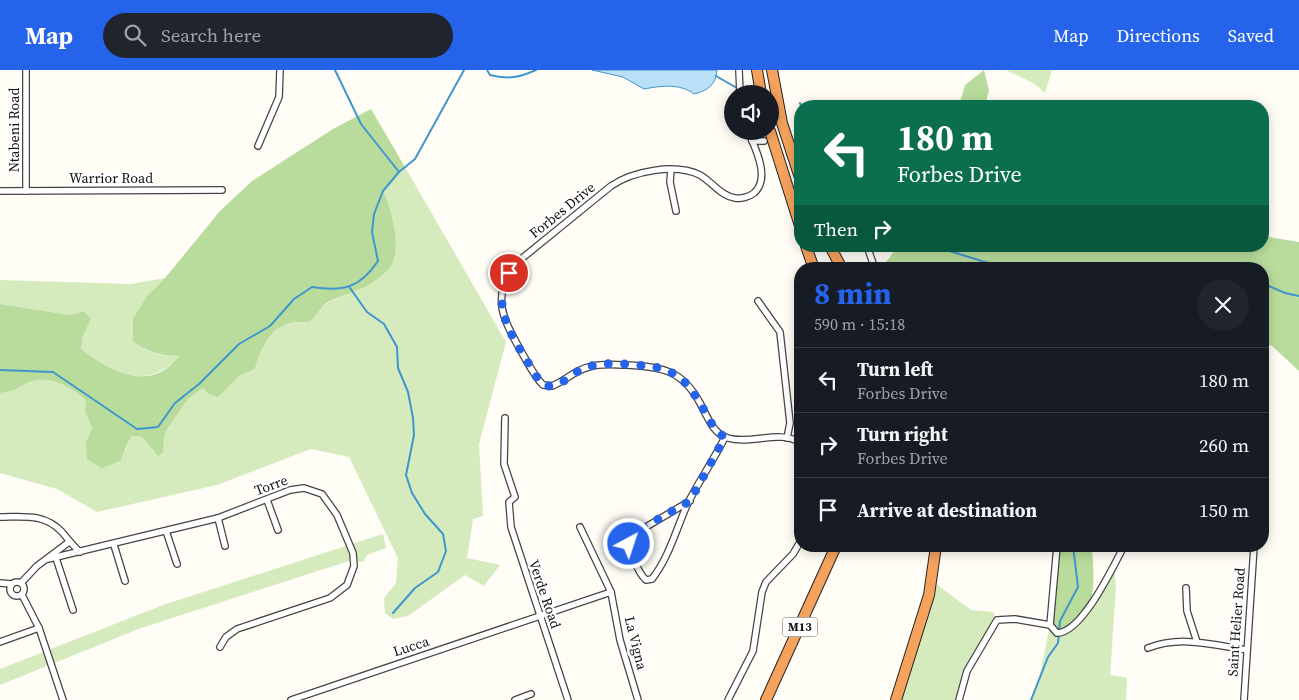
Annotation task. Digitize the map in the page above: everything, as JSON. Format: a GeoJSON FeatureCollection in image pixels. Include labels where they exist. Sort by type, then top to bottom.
{"type":"FeatureCollection","features":[{"type":"Feature","properties":{"kind":"highway"},"geometry":{"type":"LineString","coordinates":[[757,70],[760,85]]}},
{"type":"Feature","properties":{"kind":"highway"},"geometry":{"type":"LineString","coordinates":[[772,70],[782,124],[794,160]]}},
{"type":"Feature","properties":{"kind":"highway"},"geometry":{"type":"LineString","coordinates":[[773,140],[794,207]]}},
{"type":"Feature","properties":{"kind":"highway"},"geometry":{"type":"LineString","coordinates":[[896,700],[929,595],[935,552]]}},
{"type":"Feature","properties":{"kind":"highway","name":"M13"},"geometry":{"type":"LineString","coordinates":[[766,700],[835,553]]}},
{"type":"Feature","properties":{"kind":"street","name":"Ntabeni Road"},"geometry":{"type":"LineString","coordinates":[[26,70],[26,190]]}},
{"type":"Feature","properties":{"kind":"street"},"geometry":{"type":"LineString","coordinates":[[258,146],[279,98],[280,70]]}},
{"type":"Feature","properties":{"kind":"street"},"geometry":{"type":"LineString","coordinates":[[739,70],[740,85]]}},
{"type":"Feature","properties":{"kind":"street"},"geometry":{"type":"LineString","coordinates":[[752,141],[764,141]]}},
{"type":"Feature","properties":{"kind":"street","name":"Forbes Drive"},"geometry":{"type":"LineString","coordinates":[[725,437],[714,428],[696,396],[685,382],[678,376],[661,368],[594,365],[552,386],[543,385],[510,331],[502,311],[501,292],[504,280],[515,264],[524,256],[617,182],[642,172],[671,170],[699,175],[728,196],[740,198],[755,192],[762,177],[752,141]]}},
{"type":"Feature","properties":{"kind":"street"},"geometry":{"type":"LineString","coordinates":[[671,170],[670,182],[676,211]]}},
{"type":"Feature","properties":{"kind":"street","name":"Warrior Road"},"geometry":{"type":"LineString","coordinates":[[0,191],[222,190]]}},
{"type":"Feature","properties":{"kind":"street"},"geometry":{"type":"LineString","coordinates":[[758,301],[780,332],[790,423],[787,438]]}},
{"type":"Feature","properties":{"kind":"street","name":"Verde Road"},"geometry":{"type":"LineString","coordinates":[[505,418],[504,464],[515,497],[509,502],[511,527],[539,617],[568,700]]}},
{"type":"Feature","properties":{"kind":"street"},"geometry":{"type":"LineString","coordinates":[[690,501],[628,537],[631,550],[642,576],[646,580],[652,579],[662,563],[690,501],[725,437],[736,439],[787,438],[794,441]]}},
{"type":"Feature","properties":{"kind":"street","name":"Torre"},"geometry":{"type":"LineString","coordinates":[[55,555],[114,545],[218,518],[301,488],[317,491],[325,496],[350,542],[355,560],[353,574],[344,588],[330,598],[237,629],[226,637],[220,647]]}},
{"type":"Feature","properties":{"kind":"street"},"geometry":{"type":"LineString","coordinates":[[267,500],[278,530]]}},
{"type":"Feature","properties":{"kind":"street"},"geometry":{"type":"LineString","coordinates":[[0,517],[41,518],[57,528],[80,552]]}},
{"type":"Feature","properties":{"kind":"street"},"geometry":{"type":"LineString","coordinates":[[218,518],[225,546]]}},
{"type":"Feature","properties":{"kind":"street","name":"La Vigna"},"geometry":{"type":"LineString","coordinates":[[580,527],[610,592],[620,640],[638,700]]}},
{"type":"Feature","properties":{"kind":"street"},"geometry":{"type":"LineString","coordinates":[[166,532],[177,564]]}},
{"type":"Feature","properties":{"kind":"street","name":"Torre"},"geometry":{"type":"LineString","coordinates":[[21,583],[34,569],[55,555],[69,542]]}},
{"type":"Feature","properties":{"kind":"street"},"geometry":{"type":"LineString","coordinates":[[114,545],[125,581]]}},
{"type":"Feature","properties":{"kind":"street"},"geometry":{"type":"LineString","coordinates":[[728,700],[753,651],[762,592],[766,582],[794,552]]}},
{"type":"Feature","properties":{"kind":"street"},"geometry":{"type":"LineString","coordinates":[[1050,625],[1056,552]]}},
{"type":"Feature","properties":{"kind":"street"},"geometry":{"type":"LineString","coordinates":[[958,700],[969,668],[998,620],[1015,619],[1050,625],[1057,633],[1066,632],[1082,618],[1120,552]]}},
{"type":"Feature","properties":{"kind":"street","name":"Saint Helier Road"},"geometry":{"type":"LineString","coordinates":[[1244,700],[1254,552]]}},
{"type":"Feature","properties":{"kind":"street"},"geometry":{"type":"LineString","coordinates":[[55,555],[74,610]]}},
{"type":"Feature","properties":{"kind":"street"},"geometry":{"type":"LineString","coordinates":[[0,583],[21,583],[25,589],[22,595]]}},
{"type":"Feature","properties":{"kind":"street"},"geometry":{"type":"LineString","coordinates":[[12,584],[10,590],[13,595],[22,595]]}},
{"type":"Feature","properties":{"kind":"street"},"geometry":{"type":"LineString","coordinates":[[1186,588],[1187,611],[1197,642]]}},
{"type":"Feature","properties":{"kind":"street"},"geometry":{"type":"LineString","coordinates":[[539,617],[610,592]]}},
{"type":"Feature","properties":{"kind":"street"},"geometry":{"type":"LineString","coordinates":[[22,595],[39,628],[62,700]]}},
{"type":"Feature","properties":{"kind":"street","name":"Lucca"},"geometry":{"type":"LineString","coordinates":[[291,700],[539,617]]}},
{"type":"Feature","properties":{"kind":"street"},"geometry":{"type":"LineString","coordinates":[[0,642],[39,628]]}},
{"type":"Feature","properties":{"kind":"street"},"geometry":{"type":"LineString","coordinates":[[1148,648],[1174,640],[1247,650]]}},
{"type":"Feature","properties":{"kind":"street"},"geometry":{"type":"LineString","coordinates":[[515,700],[531,694]]}},
{"type":"Feature","properties":{"kind":"green space"},"geometry":{"type":"Polygon","coordinates":[[[984,70],[989,90],[986,100],[961,100],[965,85],[984,70]]]}},
{"type":"Feature","properties":{"kind":"green space"},"geometry":{"type":"Polygon","coordinates":[[[1006,70],[1052,70],[1045,93],[1035,84],[1006,70]]]}},
{"type":"Feature","properties":{"kind":"green space"},"geometry":{"type":"Polygon","coordinates":[[[371,109],[405,167],[383,191],[390,208],[396,239],[396,249],[391,266],[367,286],[328,302],[310,321],[291,323],[278,329],[267,341],[255,369],[240,375],[218,397],[209,394],[203,388],[188,399],[165,432],[163,453],[158,456],[141,436],[131,436],[120,461],[102,468],[87,459],[86,443],[92,428],[85,412],[86,400],[68,387],[47,380],[33,381],[14,390],[0,393],[0,304],[70,315],[84,311],[91,319],[83,336],[81,349],[92,357],[117,371],[130,375],[156,374],[168,368],[179,356],[154,353],[133,341],[133,319],[147,296],[165,278],[220,211],[252,181],[333,129],[371,109]]]}},
{"type":"Feature","properties":{"kind":"green space"},"geometry":{"type":"Polygon","coordinates":[[[405,167],[506,342],[479,444],[483,516],[473,519],[467,558],[500,565],[484,586],[465,575],[408,616],[393,619],[385,613],[384,598],[396,583],[398,558],[349,457],[311,449],[217,485],[97,512],[57,489],[0,473],[0,393],[40,380],[61,384],[86,400],[85,412],[92,428],[86,443],[126,450],[130,436],[141,436],[158,456],[165,442],[164,432],[188,399],[203,388],[218,397],[240,374],[255,369],[267,340],[278,329],[292,323],[309,321],[331,301],[369,285],[394,224],[383,191],[405,167]]]}},
{"type":"Feature","properties":{"kind":"green space"},"geometry":{"type":"Polygon","coordinates":[[[1269,237],[1299,242],[1299,371],[1269,345],[1269,262],[886,262],[894,252],[1269,252],[1269,237]]]}},
{"type":"Feature","properties":{"kind":"green space"},"geometry":{"type":"Polygon","coordinates":[[[165,278],[147,296],[144,349],[160,355],[180,356],[168,367],[143,376],[130,375],[118,371],[93,358],[81,349],[83,336],[91,319],[84,311],[70,315],[0,304],[0,280],[131,284],[165,278]]]}},
{"type":"Feature","properties":{"kind":"green space"},"geometry":{"type":"Polygon","coordinates":[[[383,534],[386,548],[367,555],[363,562],[349,561],[141,628],[0,685],[0,669],[163,605],[383,534]]]}},
{"type":"Feature","properties":{"kind":"green space"},"geometry":{"type":"Polygon","coordinates":[[[1056,552],[1092,552],[1092,595],[1086,612],[1081,619],[1057,633],[1050,619],[1056,552]]]}},
{"type":"Feature","properties":{"kind":"green space"},"geometry":{"type":"Polygon","coordinates":[[[1114,566],[1116,588],[1110,675],[1127,678],[1126,700],[1031,700],[1040,674],[1050,625],[1075,626],[1114,566]]]}},
{"type":"Feature","properties":{"kind":"green space"},"geometry":{"type":"Polygon","coordinates":[[[932,581],[971,610],[993,612],[997,620],[972,663],[959,700],[896,700],[932,581]]]}},
{"type":"Feature","properties":{"kind":"water"},"geometry":{"type":"Polygon","coordinates":[[[592,70],[717,70],[713,83],[703,91],[694,94],[683,88],[676,87],[663,86],[644,89],[623,77],[592,70]]]}},
{"type":"Feature","properties":{"kind":"waterway"},"geometry":{"type":"LineString","coordinates":[[335,70],[361,124],[399,172]]}},
{"type":"Feature","properties":{"kind":"waterway"},"geometry":{"type":"LineString","coordinates":[[0,370],[53,372],[137,429],[158,427],[175,403],[199,384],[239,344],[270,326],[294,299],[312,287],[333,289],[350,286],[371,270],[378,261],[372,232],[374,214],[383,191],[399,172],[415,159],[464,70]]}},
{"type":"Feature","properties":{"kind":"waterway"},"geometry":{"type":"LineString","coordinates":[[487,70],[490,75],[496,77],[519,76],[536,70]]}},
{"type":"Feature","properties":{"kind":"waterway"},"geometry":{"type":"LineString","coordinates":[[716,76],[732,85]]}},
{"type":"Feature","properties":{"kind":"waterway"},"geometry":{"type":"LineString","coordinates":[[953,252],[985,262]]}},
{"type":"Feature","properties":{"kind":"waterway"},"geometry":{"type":"LineString","coordinates":[[1269,286],[1285,293],[1299,296]]}},
{"type":"Feature","properties":{"kind":"waterway"},"geometry":{"type":"LineString","coordinates":[[350,288],[367,312],[384,324],[397,347],[398,368],[408,392],[413,418],[414,435],[406,475],[412,493],[425,514],[443,534],[446,551],[438,572],[415,588],[393,613]]}},
{"type":"Feature","properties":{"kind":"waterway"},"geometry":{"type":"LineString","coordinates":[[1031,700],[1048,657],[1058,643],[1060,621],[1078,587],[1074,552]]}},
{"type":"Feature","properties":{"kind":"route"},"geometry":{"type":"LineString","coordinates":[[509,273],[504,280],[501,292],[504,318],[543,385],[552,386],[594,365],[661,368],[670,371],[685,382],[696,396],[714,428],[725,437],[690,501],[629,536],[629,544]]}}]}
